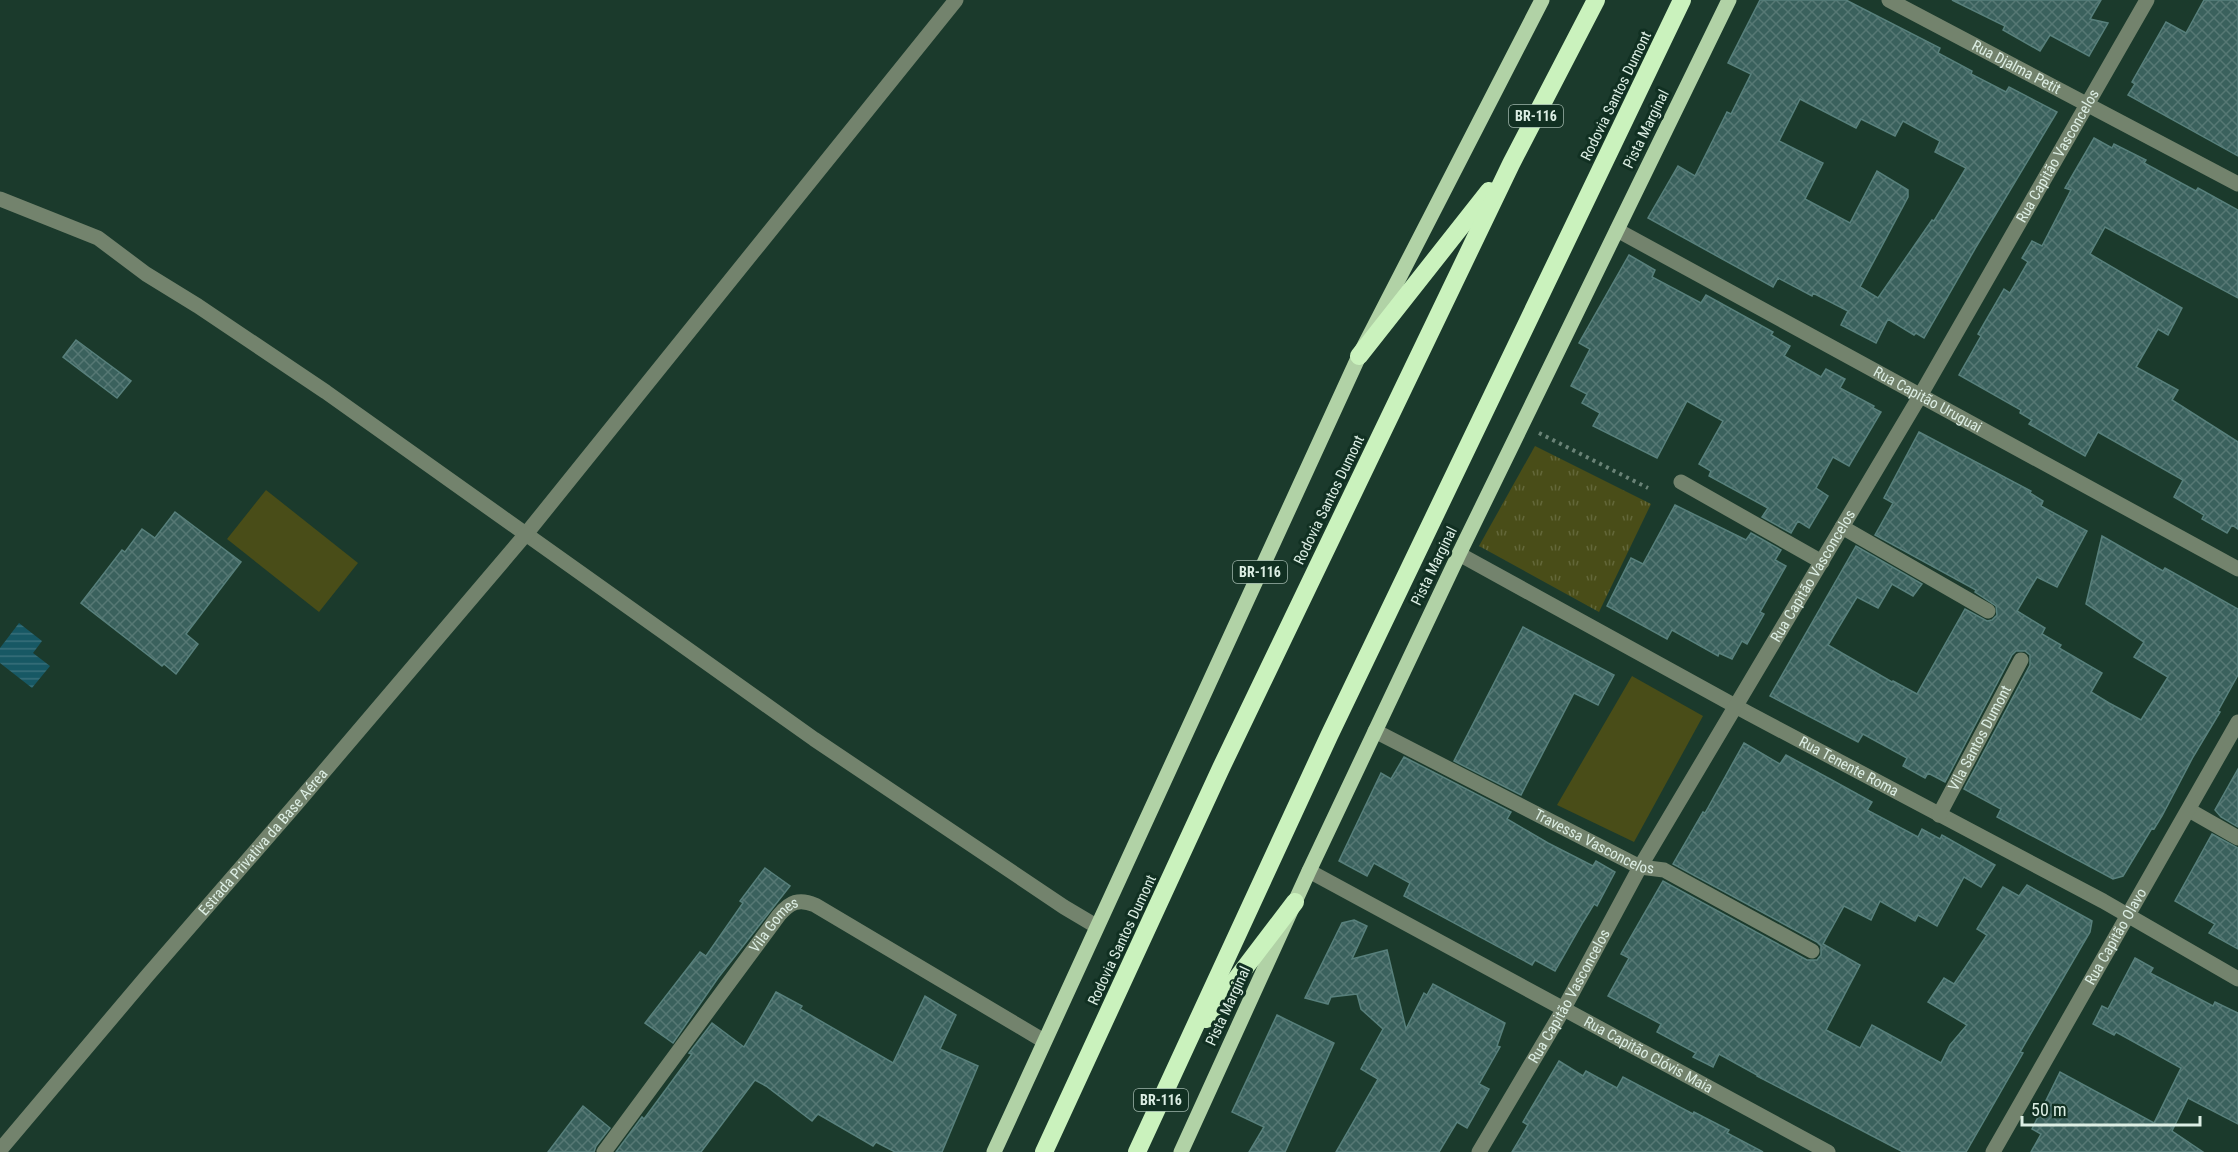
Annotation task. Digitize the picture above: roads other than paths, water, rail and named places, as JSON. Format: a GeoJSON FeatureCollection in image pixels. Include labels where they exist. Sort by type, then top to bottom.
{"type":"FeatureCollection","features":[{"type":"Feature","properties":{"kind":"highway","name":"Rodovia Santos Dumont"},"geometry":{"type":"LineString","coordinates":[[1044,1152],[1226,758],[1511,164],[1596,0]]}},
{"type":"Feature","properties":{"kind":"highway","name":"Rodovia Santos Dumont"},"geometry":{"type":"LineString","coordinates":[[1137,1152],[1329,736],[1682,0]]}},
{"type":"Feature","properties":{"kind":"highway"},"geometry":{"type":"LineString","coordinates":[[1359,356],[1511,164]]}},
{"type":"Feature","properties":{"kind":"highway"},"geometry":{"type":"LineString","coordinates":[[1185,1047],[1295,902]]}},
{"type":"Feature","properties":{"kind":"main road","name":"BR-116"},"geometry":{"type":"LineString","coordinates":[[994,1152],[1359,356],[1542,0]]}},
{"type":"Feature","properties":{"kind":"main road","name":"Pista Marginal"},"geometry":{"type":"LineString","coordinates":[[1181,1152],[1309,871],[1522,425],[1729,0]]}},
{"type":"Feature","properties":{"kind":"street","name":"Estrada Privativa da Base Aérea"},"geometry":{"type":"LineString","coordinates":[[0,1150],[526,534],[956,0]]}},
{"type":"Feature","properties":{"kind":"street","name":"Rua Djalma Petit"},"geometry":{"type":"LineString","coordinates":[[1889,0],[2238,184]]}},
{"type":"Feature","properties":{"kind":"street","name":"Rua Capitão Vasconcelos"},"geometry":{"type":"LineString","coordinates":[[1479,1152],[1563,1010],[1640,867],[1920,396],[2147,0]]}},
{"type":"Feature","properties":{"kind":"street"},"geometry":{"type":"LineString","coordinates":[[0,199],[98,238],[146,274],[326,392],[814,740],[1096,926]]}},
{"type":"Feature","properties":{"kind":"street","name":"Rua Capitão Uruguai"},"geometry":{"type":"LineString","coordinates":[[1617,230],[2238,569]]}},
{"type":"Feature","properties":{"kind":"street"},"geometry":{"type":"LineString","coordinates":[[1681,482],[1822,562]]}},
{"type":"Feature","properties":{"kind":"street"},"geometry":{"type":"LineString","coordinates":[[1842,527],[1988,611]]}},
{"type":"Feature","properties":{"kind":"street","name":"Rua Tenente Roma"},"geometry":{"type":"LineString","coordinates":[[1460,554],[1736,706],[2128,915],[2238,979]]}},
{"type":"Feature","properties":{"kind":"street","name":"Vila Santos Dumont"},"geometry":{"type":"LineString","coordinates":[[1939,815],[2021,660]]}},
{"type":"Feature","properties":{"kind":"street","name":"Rua Capitão Olavo"},"geometry":{"type":"LineString","coordinates":[[1993,1152],[2238,722]]}},
{"type":"Feature","properties":{"kind":"street","name":"Travessa Vasconcelos"},"geometry":{"type":"LineString","coordinates":[[1376,731],[1640,867],[1664,870],[1812,951]]}},
{"type":"Feature","properties":{"kind":"street"},"geometry":{"type":"LineString","coordinates":[[2189,810],[2238,838]]}},
{"type":"Feature","properties":{"kind":"street","name":"Rua Capitão Clóvis Maia"},"geometry":{"type":"LineString","coordinates":[[1309,871],[1828,1152]]}},
{"type":"Feature","properties":{"kind":"street","name":"Vila Gomes"},"geometry":{"type":"LineString","coordinates":[[604,1152],[779,915],[786,906],[798,901],[806,901],[815,905],[1044,1041]]}},
{"type":"Feature","properties":{"kind":"water"},"geometry":{"type":"Polygon","coordinates":[[[19,623],[42,641],[33,653],[50,666],[32,688],[0,663],[0,648],[19,623]]]}}]}
